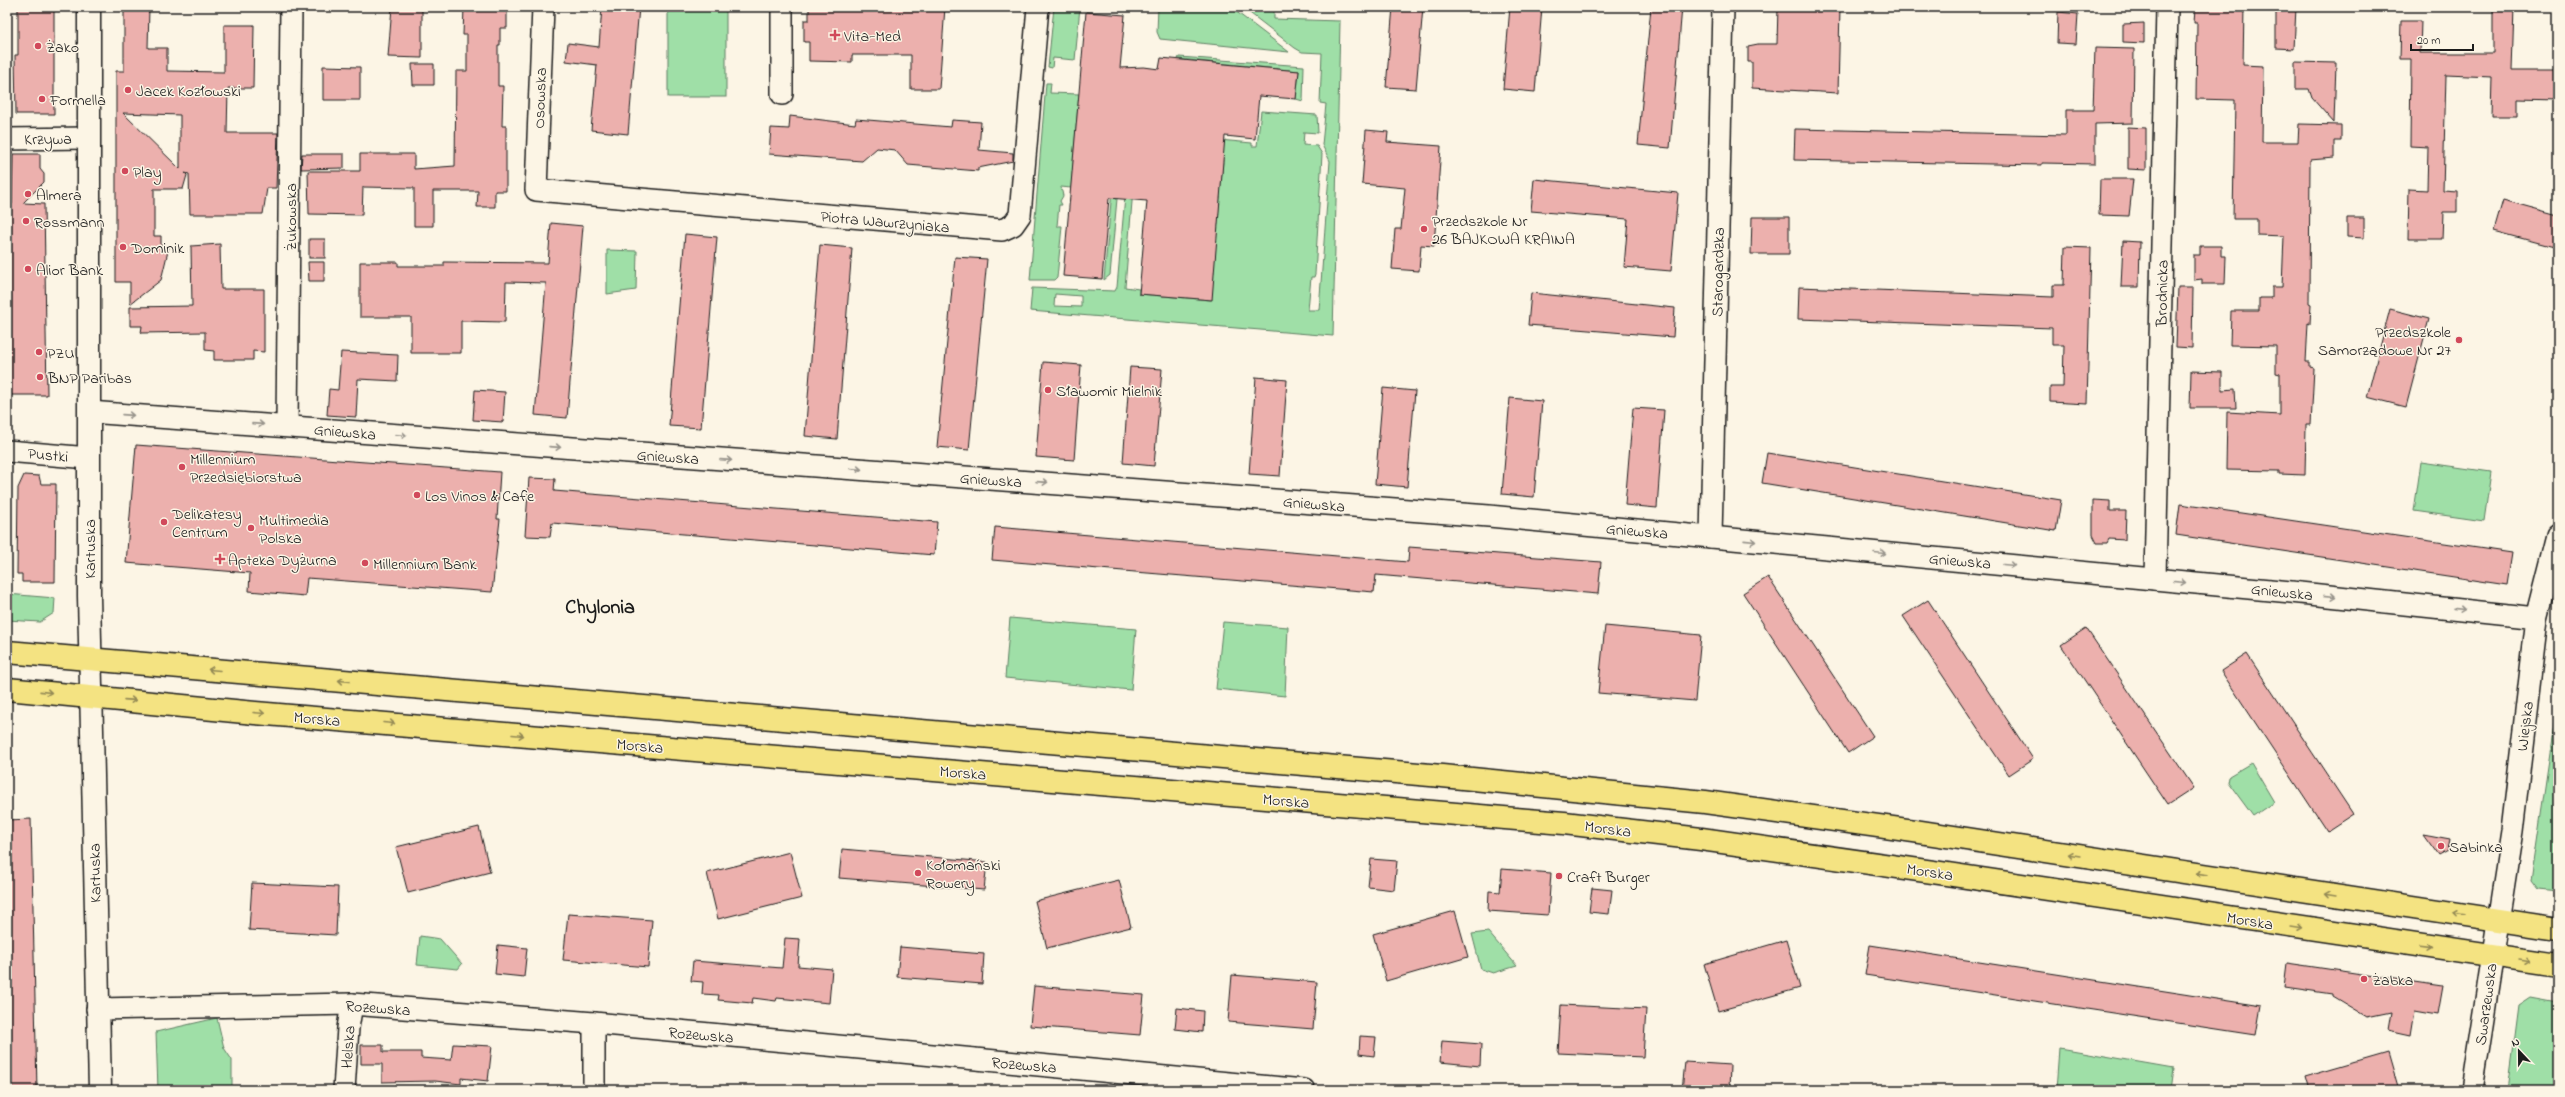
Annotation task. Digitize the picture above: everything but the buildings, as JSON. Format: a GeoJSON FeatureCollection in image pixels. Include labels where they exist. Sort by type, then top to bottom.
{"type":"FeatureCollection","features":[{"type":"Feature","properties":{"kind":"main road"},"geometry":{"type":"LineString","coordinates":[[7,652],[1442,776],[1690,800],[1914,831],[2558,929]]}},
{"type":"Feature","properties":{"kind":"main road","name":"Morska"},"geometry":{"type":"LineString","coordinates":[[7,689],[255,713],[1564,823],[1701,839],[1917,869],[2415,946],[2493,955],[2558,965]]}},
{"type":"Feature","properties":{"kind":"street","name":"Kartuska"},"geometry":{"type":"LineString","coordinates":[[89,7],[90,659],[100,1090]]}},
{"type":"Feature","properties":{"kind":"street","name":"Żukowska"},"geometry":{"type":"LineString","coordinates":[[288,426],[291,7]]}},
{"type":"Feature","properties":{"kind":"street","name":"Osowska"},"geometry":{"type":"LineString","coordinates":[[536,190],[543,7]]}},
{"type":"Feature","properties":{"kind":"street"},"geometry":{"type":"LineString","coordinates":[[782,7],[782,94]]}},
{"type":"Feature","properties":{"kind":"street","name":"Piotra Wawrzyniaka"},"geometry":{"type":"LineString","coordinates":[[536,190],[1002,230],[1013,225],[1020,215],[1038,7]]}},
{"type":"Feature","properties":{"kind":"street","name":"Starogardzka"},"geometry":{"type":"LineString","coordinates":[[1711,537],[1723,7]]}},
{"type":"Feature","properties":{"kind":"street","name":"Brodnicka"},"geometry":{"type":"LineString","coordinates":[[2155,579],[2167,7]]}},
{"type":"Feature","properties":{"kind":"street","name":"Krzywa"},"geometry":{"type":"LineString","coordinates":[[7,139],[89,138]]}},
{"type":"Feature","properties":{"kind":"street","name":"Gniewska"},"geometry":{"type":"LineString","coordinates":[[89,412],[1489,516],[2155,579],[2537,618]]}},
{"type":"Feature","properties":{"kind":"street","name":"Pustki"},"geometry":{"type":"LineString","coordinates":[[7,451],[89,458]]}},
{"type":"Feature","properties":{"kind":"street","name":"Wiejska"},"geometry":{"type":"LineString","coordinates":[[2498,919],[2512,830],[2537,618],[2558,535]]}},
{"type":"Feature","properties":{"kind":"street","name":"Swarzewska"},"geometry":{"type":"LineString","coordinates":[[2472,1090],[2498,919]]}},
{"type":"Feature","properties":{"kind":"street","name":"Rozewska"},"geometry":{"type":"LineString","coordinates":[[97,1009],[352,1004],[594,1024],[1304,1090]]}},
{"type":"Feature","properties":{"kind":"street","name":"Helska"},"geometry":{"type":"LineString","coordinates":[[344,1090],[348,1028],[352,1004]]}},
{"type":"Feature","properties":{"kind":"street"},"geometry":{"type":"LineString","coordinates":[[594,1024],[594,1090]]}},
{"type":"Feature","properties":{"kind":"green space"},"geometry":{"type":"Polygon","coordinates":[[[668,7],[726,7],[726,97],[668,97],[668,7]]]}},
{"type":"Feature","properties":{"kind":"green space"},"geometry":{"type":"Polygon","coordinates":[[[1054,7],[1080,7],[1075,60],[1053,58],[1052,68],[1048,67],[1054,7]]]}},
{"type":"Feature","properties":{"kind":"green space"},"geometry":{"type":"Polygon","coordinates":[[[1158,7],[1230,7],[1289,52],[1160,39],[1157,32],[1158,7]]]}},
{"type":"Feature","properties":{"kind":"green space"},"geometry":{"type":"Polygon","coordinates":[[[1242,7],[1274,7],[1274,19],[1340,21],[1333,336],[1030,311],[1032,288],[1115,291],[1117,287],[1130,140],[1136,153],[1125,287],[1139,289],[1139,294],[1211,300],[1223,160],[1173,155],[1175,136],[1252,143],[1252,146],[1257,146],[1261,111],[1317,115],[1318,133],[1304,132],[1303,145],[1317,146],[1322,154],[1315,274],[1314,277],[1311,277],[1308,310],[1319,310],[1330,161],[1322,145],[1326,104],[1320,103],[1322,53],[1302,52],[1242,7]],[[1055,294],[1054,306],[1081,307],[1081,296],[1055,294]]]}},
{"type":"Feature","properties":{"kind":"green space"},"geometry":{"type":"Polygon","coordinates":[[[1179,57],[1304,66],[1303,101],[1296,99],[1299,71],[1178,59],[1179,57]]]}},
{"type":"Feature","properties":{"kind":"green space"},"geometry":{"type":"Polygon","coordinates":[[[1046,83],[1051,83],[1050,93],[1079,94],[1071,188],[1061,187],[1063,196],[1060,201],[1062,205],[1059,205],[1057,226],[1062,226],[1057,278],[1055,280],[1030,280],[1046,83]]]}},
{"type":"Feature","properties":{"kind":"green space"},"geometry":{"type":"Polygon","coordinates":[[[1121,89],[1127,90],[1110,275],[1104,280],[1121,89]]]}},
{"type":"Feature","properties":{"kind":"green space"},"geometry":{"type":"Polygon","coordinates":[[[607,250],[637,251],[636,290],[607,294],[607,250]]]}},
{"type":"Feature","properties":{"kind":"green space"},"geometry":{"type":"Polygon","coordinates":[[[2421,462],[2491,472],[2484,521],[2414,511],[2421,462]]]}},
{"type":"Feature","properties":{"kind":"green space"},"geometry":{"type":"Polygon","coordinates":[[[7,594],[55,598],[54,613],[40,622],[7,620],[7,594]]]}},
{"type":"Feature","properties":{"kind":"green space"},"geometry":{"type":"Polygon","coordinates":[[[1010,618],[1136,629],[1131,690],[1005,678],[1010,618]]]}},
{"type":"Feature","properties":{"kind":"green space"},"geometry":{"type":"Polygon","coordinates":[[[1223,622],[1288,627],[1285,696],[1216,689],[1223,622]]]}},
{"type":"Feature","properties":{"kind":"green space"},"geometry":{"type":"Polygon","coordinates":[[[2558,698],[2558,893],[2538,891],[2531,882],[2558,698]]]}},
{"type":"Feature","properties":{"kind":"green space"},"geometry":{"type":"Polygon","coordinates":[[[2251,763],[2274,802],[2253,816],[2228,782],[2229,776],[2251,763]]]}},
{"type":"Feature","properties":{"kind":"green space"},"geometry":{"type":"Polygon","coordinates":[[[1488,932],[1517,966],[1493,973],[1481,969],[1472,934],[1488,932]]]}},
{"type":"Feature","properties":{"kind":"green space"},"geometry":{"type":"Polygon","coordinates":[[[420,936],[440,939],[462,964],[458,969],[417,965],[420,936]]]}},
{"type":"Feature","properties":{"kind":"green space"},"geometry":{"type":"Polygon","coordinates":[[[2531,997],[2558,1002],[2558,1090],[2508,1090],[2519,1005],[2531,997]]]}},
{"type":"Feature","properties":{"kind":"green space"},"geometry":{"type":"Polygon","coordinates":[[[217,1018],[224,1048],[232,1060],[232,1090],[158,1090],[156,1032],[217,1018]]]}},
{"type":"Feature","properties":{"kind":"green space"},"geometry":{"type":"Polygon","coordinates":[[[2059,1048],[2174,1068],[2171,1090],[2056,1090],[2059,1048]]]}},
{"type":"Feature","properties":{"kind":"place","name":"Vita-Med"},"geometry":{"type":"Point","coordinates":[835,35]}},
{"type":"Feature","properties":{"kind":"place","name":"Żako"},"geometry":{"type":"Point","coordinates":[38,46]}},
{"type":"Feature","properties":{"kind":"place","name":"Jacek Kozłowski"},"geometry":{"type":"Point","coordinates":[128,90]}},
{"type":"Feature","properties":{"kind":"place","name":"Formella"},"geometry":{"type":"Point","coordinates":[42,99]}},
{"type":"Feature","properties":{"kind":"place","name":"Play"},"geometry":{"type":"Point","coordinates":[125,171]}},
{"type":"Feature","properties":{"kind":"place","name":"Almera"},"geometry":{"type":"Point","coordinates":[28,194]}},
{"type":"Feature","properties":{"kind":"place","name":"Rossmann"},"geometry":{"type":"Point","coordinates":[26,221]}},
{"type":"Feature","properties":{"kind":"place","name":"Przedszkole Nr 26 BAJKOWA KRAINA"},"geometry":{"type":"Point","coordinates":[1424,229]}},
{"type":"Feature","properties":{"kind":"place","name":"Dominik"},"geometry":{"type":"Point","coordinates":[123,247]}},
{"type":"Feature","properties":{"kind":"place","name":"Alior Bank"},"geometry":{"type":"Point","coordinates":[28,269]}},
{"type":"Feature","properties":{"kind":"place","name":"Przedszkole Samorządowe Nr 27"},"geometry":{"type":"Point","coordinates":[2459,340]}},
{"type":"Feature","properties":{"kind":"place","name":"PZU"},"geometry":{"type":"Point","coordinates":[39,352]}},
{"type":"Feature","properties":{"kind":"place","name":"BNP Paribas"},"geometry":{"type":"Point","coordinates":[40,377]}},
{"type":"Feature","properties":{"kind":"place","name":"Sławomir Mielnik"},"geometry":{"type":"Point","coordinates":[1048,390]}},
{"type":"Feature","properties":{"kind":"place","name":"Millennium Przedsiębiorstwa"},"geometry":{"type":"Point","coordinates":[182,467]}},
{"type":"Feature","properties":{"kind":"place","name":"Los Vinos & Cafe"},"geometry":{"type":"Point","coordinates":[417,495]}},
{"type":"Feature","properties":{"kind":"place","name":"Delikatesy Centrum"},"geometry":{"type":"Point","coordinates":[164,522]}},
{"type":"Feature","properties":{"kind":"place","name":"Multimedia Polska"},"geometry":{"type":"Point","coordinates":[251,528]}},
{"type":"Feature","properties":{"kind":"place","name":"Apteka Dyżurna"},"geometry":{"type":"Point","coordinates":[220,559]}},
{"type":"Feature","properties":{"kind":"place","name":"Millennium Bank"},"geometry":{"type":"Point","coordinates":[365,563]}},
{"type":"Feature","properties":{"kind":"place","name":"Sabinka"},"geometry":{"type":"Point","coordinates":[2441,846]}},
{"type":"Feature","properties":{"kind":"place","name":"Kołomański Rowery"},"geometry":{"type":"Point","coordinates":[918,873]}},
{"type":"Feature","properties":{"kind":"place","name":"Craft Burger"},"geometry":{"type":"Point","coordinates":[1559,876]}},
{"type":"Feature","properties":{"kind":"place","name":"Żabka"},"geometry":{"type":"Point","coordinates":[2364,979]}},
{"type":"Feature","properties":{"kind":"district","name":"Chylonia"},"geometry":{"type":"Point","coordinates":[600,606]}}]}
